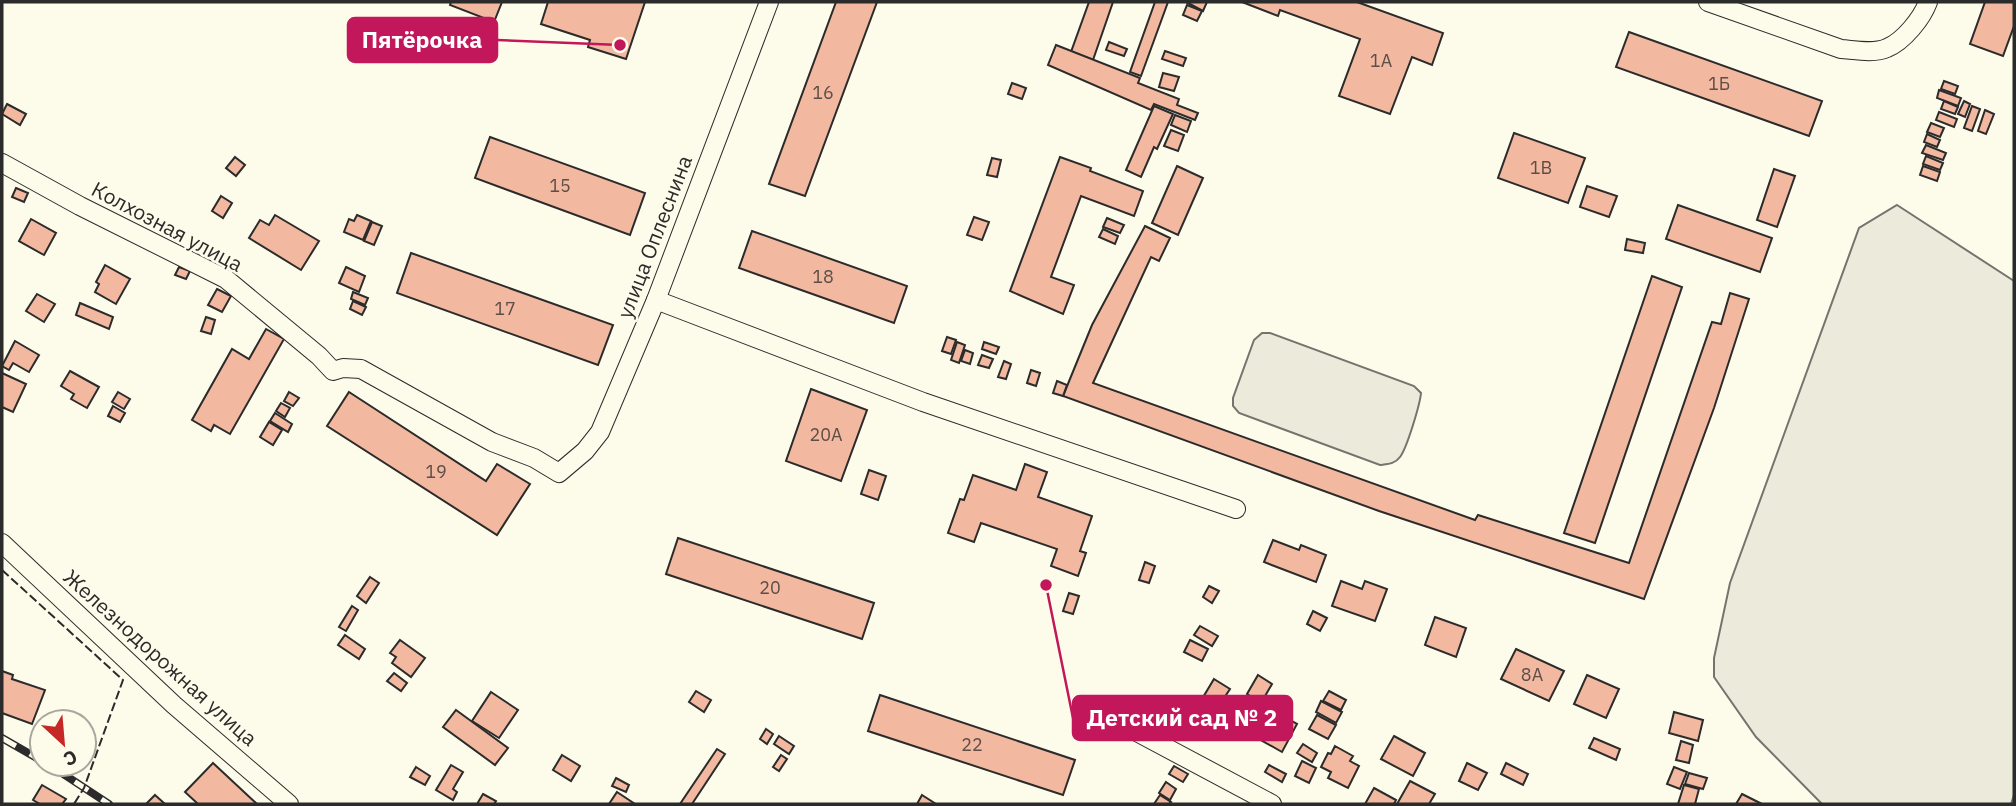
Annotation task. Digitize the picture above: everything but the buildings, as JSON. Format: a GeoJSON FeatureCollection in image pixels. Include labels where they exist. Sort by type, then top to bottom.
{"type":"FeatureCollection","features":[{"type":"Feature","properties":{"kind":"street","name":"улица Оплеснина"},"geometry":{"type":"LineString","coordinates":[[559,473],[586,451],[600,432],[656,300],[769,2]]}},
{"type":"Feature","properties":{"kind":"street"},"geometry":{"type":"LineString","coordinates":[[1708,2],[1841,49],[1864,51],[1886,49],[1907,33],[1928,2]]}},
{"type":"Feature","properties":{"kind":"street","name":"Колхозная улица"},"geometry":{"type":"LineString","coordinates":[[2,163],[80,206],[226,279],[333,371],[342,368],[361,369],[492,442],[534,458],[559,473]]}},
{"type":"Feature","properties":{"kind":"street"},"geometry":{"type":"LineString","coordinates":[[656,300],[923,402],[1236,509]]}},
{"type":"Feature","properties":{"kind":"street","name":"Железнодорожная улица"},"geometry":{"type":"LineString","coordinates":[[2,543],[174,705],[289,804]]}},
{"type":"Feature","properties":{"kind":"street"},"geometry":{"type":"LineString","coordinates":[[1135,731],[1272,804]]}},
{"type":"Feature","properties":{"kind":"shaded area"},"geometry":{"type":"Polygon","coordinates":[[[1897,205],[2014,281],[2014,795],[2011,804],[1822,804],[1756,737],[1714,677],[1714,658],[1730,583],[1859,228],[1897,205]]]}},
{"type":"Feature","properties":{"kind":"shaded area"},"geometry":{"type":"Polygon","coordinates":[[[1262,333],[1270,333],[1414,386],[1421,393],[1420,399],[1409,436],[1398,459],[1380,465],[1239,413],[1233,406],[1233,398],[1254,340],[1262,333]]]}},
{"type":"Feature","properties":{"kind":"railway"},"geometry":{"type":"LineString","coordinates":[[2,738],[28,753]]}},
{"type":"Feature","properties":{"kind":"railway"},"geometry":{"type":"LineString","coordinates":[[69,778],[109,804]]}},
{"type":"Feature","properties":{"kind":"fence"},"geometry":{"type":"LineString","coordinates":[[2,570],[123,680],[84,788],[74,804]]}},
{"type":"Feature","properties":{"kind":"place","name":"Пятёрочка"},"geometry":{"type":"Point","coordinates":[620,45]}},
{"type":"Feature","properties":{"kind":"place","name":"Детский сад № 2"},"geometry":{"type":"Point","coordinates":[1046,585]}}]}
